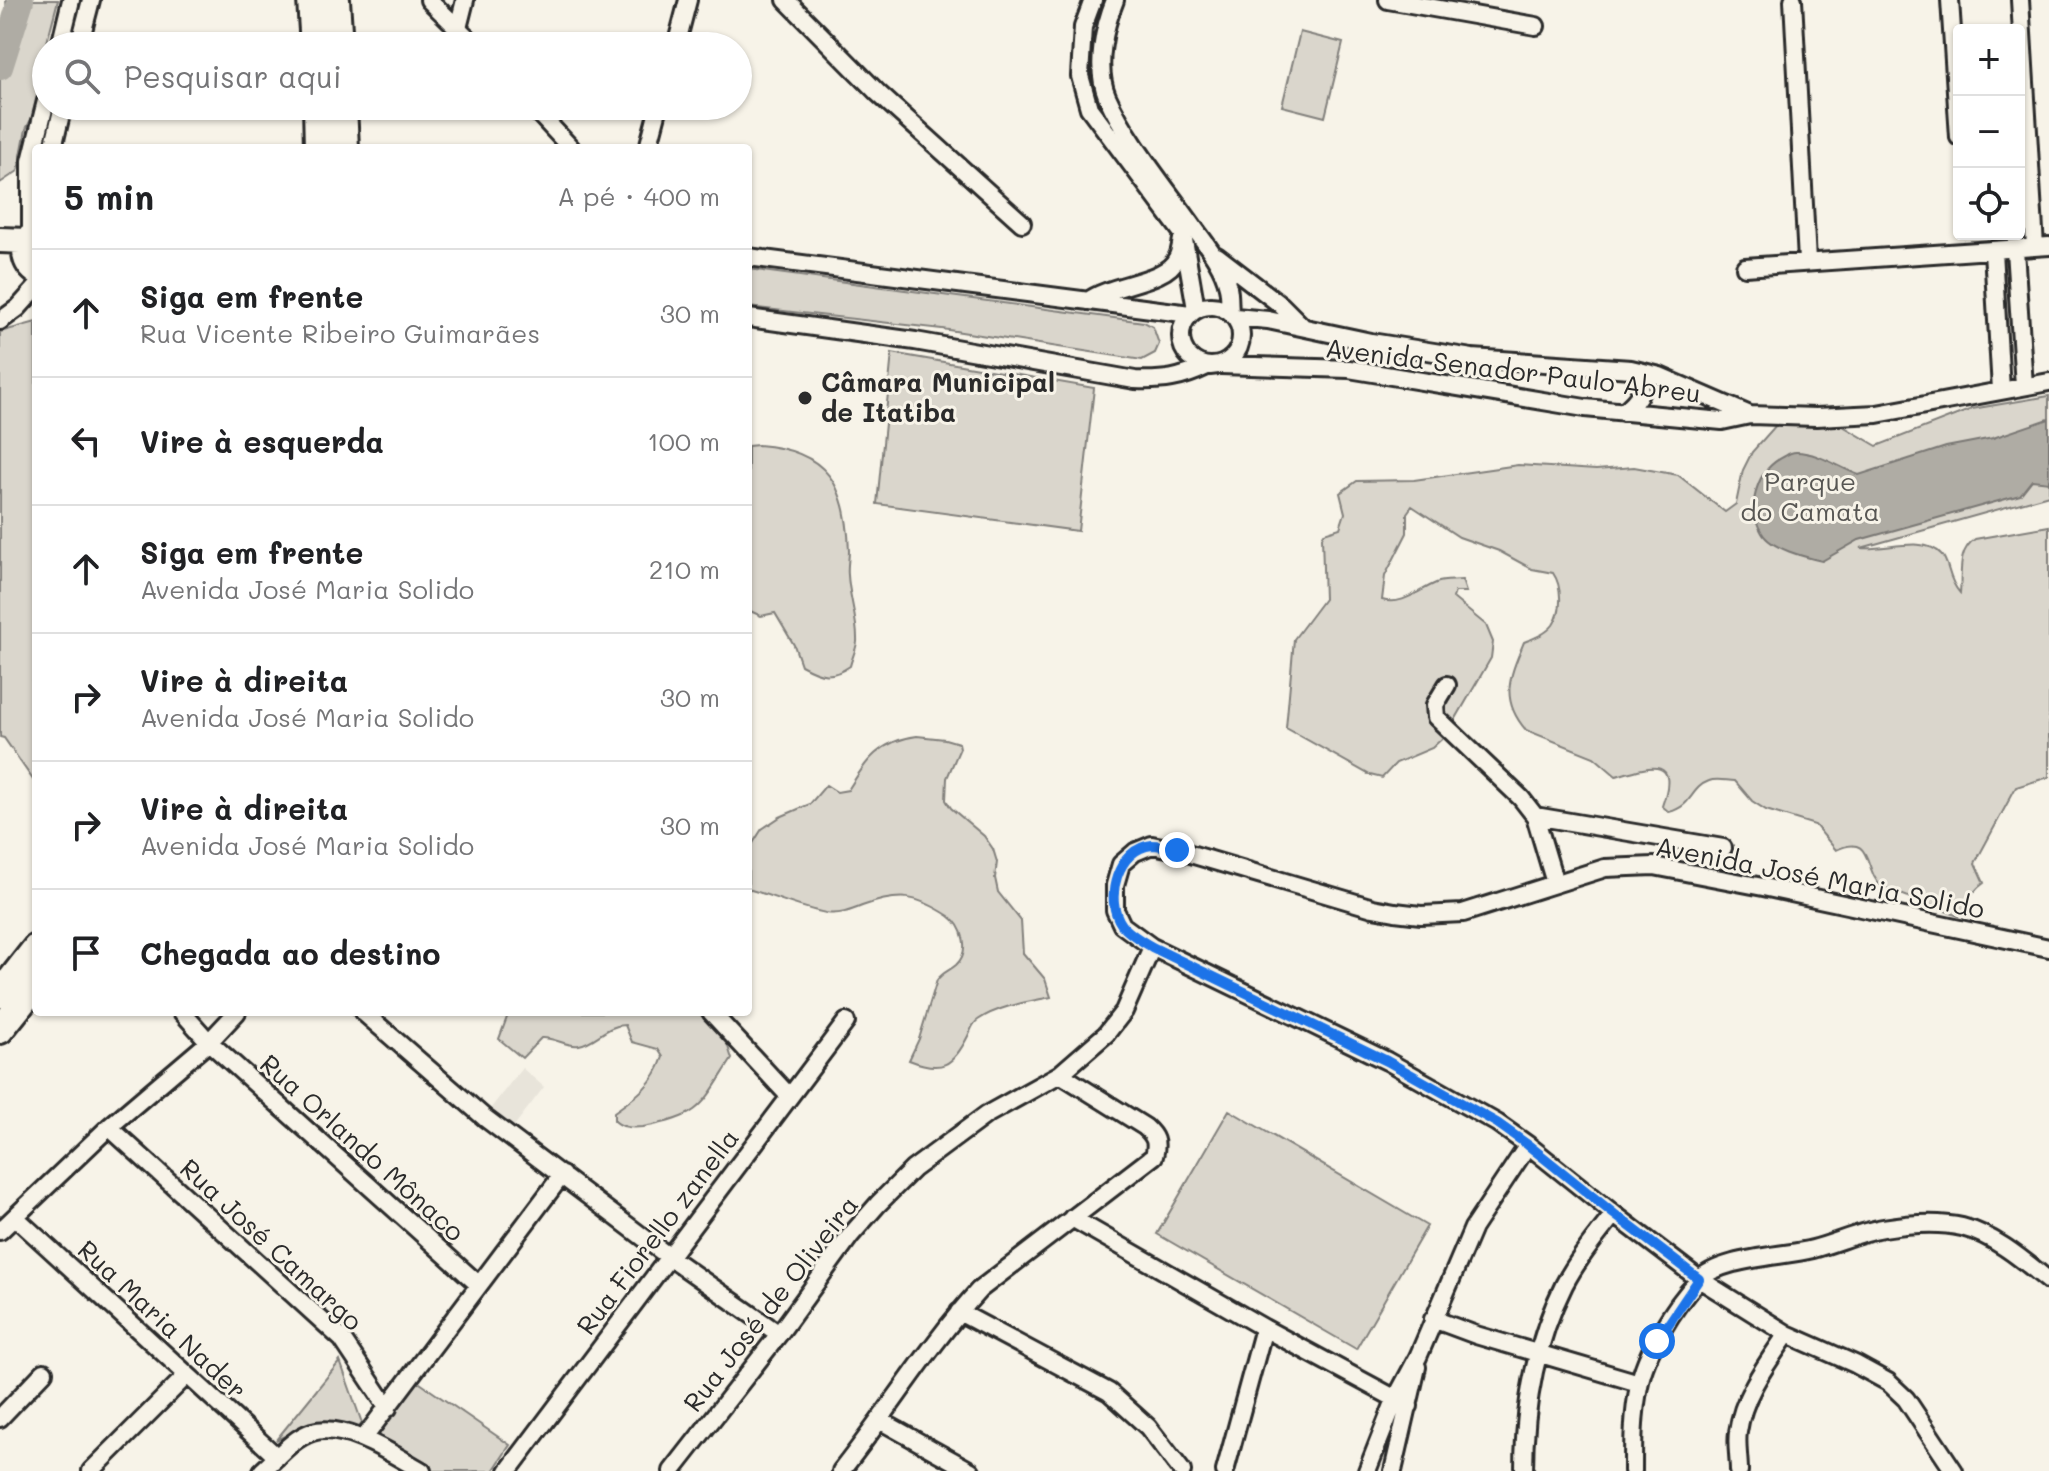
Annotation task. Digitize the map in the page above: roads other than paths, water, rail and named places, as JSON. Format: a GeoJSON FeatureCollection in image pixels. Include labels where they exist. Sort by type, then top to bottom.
{"type":"FeatureCollection","features":[{"type":"Feature","properties":{"kind":"highway"},"geometry":{"type":"LineString","coordinates":[[313,0],[315,32]]}},
{"type":"Feature","properties":{"kind":"highway"},"geometry":{"type":"LineString","coordinates":[[334,0],[336,32]]}},
{"type":"Feature","properties":{"kind":"highway"},"geometry":{"type":"LineString","coordinates":[[319,120],[320,144]]}},
{"type":"Feature","properties":{"kind":"highway"},"geometry":{"type":"LineString","coordinates":[[342,120],[343,144]]}},
{"type":"Feature","properties":{"kind":"main road"},"geometry":{"type":"LineString","coordinates":[[0,994],[32,953]]}},
{"type":"Feature","properties":{"kind":"main road"},"geometry":{"type":"LineString","coordinates":[[0,1030],[32,990]]}},
{"type":"Feature","properties":{"kind":"street"},"geometry":{"type":"LineString","coordinates":[[63,32],[71,0]]}},
{"type":"Feature","properties":{"kind":"street"},"geometry":{"type":"LineString","coordinates":[[83,32],[91,0]]}},
{"type":"Feature","properties":{"kind":"street"},"geometry":{"type":"LineString","coordinates":[[429,0],[462,32]]}},
{"type":"Feature","properties":{"kind":"street"},"geometry":{"type":"LineString","coordinates":[[458,28],[465,0]]}},
{"type":"Feature","properties":{"kind":"street"},"geometry":{"type":"LineString","coordinates":[[680,32],[688,0]]}},
{"type":"Feature","properties":{"kind":"street"},"geometry":{"type":"LineString","coordinates":[[786,0],[878,93],[1022,223]]}},
{"type":"Feature","properties":{"kind":"street"},"geometry":{"type":"LineString","coordinates":[[1093,0],[1083,27],[1080,76],[1089,108],[1183,234],[1193,311],[1183,325],[1181,342],[1188,356],[1214,365]]}},
{"type":"Feature","properties":{"kind":"street"},"geometry":{"type":"LineString","coordinates":[[752,319],[915,341],[1135,380],[1162,381],[1182,377],[1234,356],[1242,335],[1233,314],[1228,288],[1213,253],[1152,168],[1106,95],[1103,50],[1108,17],[1115,0]]}},
{"type":"Feature","properties":{"kind":"street"},"geometry":{"type":"LineString","coordinates":[[1388,0],[1536,26]]}},
{"type":"Feature","properties":{"kind":"street"},"geometry":{"type":"LineString","coordinates":[[1793,0],[1807,261]]}},
{"type":"Feature","properties":{"kind":"street"},"geometry":{"type":"LineString","coordinates":[[1950,0],[1956,96]]}},
{"type":"Feature","properties":{"kind":"street"},"geometry":{"type":"LineString","coordinates":[[1745,267],[2042,247],[2020,0]]}},
{"type":"Feature","properties":{"kind":"street"},"geometry":{"type":"LineString","coordinates":[[35,144],[41,120]]}},
{"type":"Feature","properties":{"kind":"street"},"geometry":{"type":"LineString","coordinates":[[54,144],[60,120]]}},
{"type":"Feature","properties":{"kind":"street"},"geometry":{"type":"LineString","coordinates":[[545,120],[567,144]]}},
{"type":"Feature","properties":{"kind":"street"},"geometry":{"type":"LineString","coordinates":[[649,144],[655,120]]}},
{"type":"Feature","properties":{"kind":"street"},"geometry":{"type":"LineString","coordinates":[[32,157],[31,236],[25,255],[32,269]]}},
{"type":"Feature","properties":{"kind":"street"},"geometry":{"type":"LineString","coordinates":[[1088,301],[1100,292],[1167,271],[1177,259],[1183,234]]}},
{"type":"Feature","properties":{"kind":"street"},"geometry":{"type":"LineString","coordinates":[[0,240],[31,236]]}},
{"type":"Feature","properties":{"kind":"street"},"geometry":{"type":"LineString","coordinates":[[1966,240],[1967,252]]}},
{"type":"Feature","properties":{"kind":"street"},"geometry":{"type":"LineString","coordinates":[[2015,250],[2024,386]]}},
{"type":"Feature","properties":{"kind":"street"},"geometry":{"type":"LineString","coordinates":[[1993,251],[2001,390]]}},
{"type":"Feature","properties":{"kind":"street"},"geometry":{"type":"LineString","coordinates":[[1213,253],[1281,305],[1302,326]]}},
{"type":"Feature","properties":{"kind":"street"},"geometry":{"type":"LineString","coordinates":[[752,258],[1088,301],[1193,311],[1210,305],[1233,314]]}},
{"type":"Feature","properties":{"kind":"street"},"geometry":{"type":"LineString","coordinates":[[0,321],[32,292]]}},
{"type":"Feature","properties":{"kind":"street","name":"Avenida Senador Paulo Abreu"},"geometry":{"type":"LineString","coordinates":[[1233,314],[1371,342],[1472,358],[1631,369],[1660,376],[1750,415]]}},
{"type":"Feature","properties":{"kind":"street","name":"Avenida Senador Paulo Abreu"},"geometry":{"type":"LineString","coordinates":[[1214,365],[1349,369],[1623,412],[1722,421],[1750,415],[1816,417],[1877,414],[2049,382]]}},
{"type":"Feature","properties":{"kind":"street"},"geometry":{"type":"LineString","coordinates":[[1623,412],[1639,396],[1642,387],[1640,379],[1631,369]]}},
{"type":"Feature","properties":{"kind":"street"},"geometry":{"type":"LineString","coordinates":[[1447,685],[1435,705],[1436,717],[1521,798],[1535,816],[1555,883]]}},
{"type":"Feature","properties":{"kind":"street"},"geometry":{"type":"LineString","coordinates":[[1535,816],[1723,848]]}},
{"type":"Feature","properties":{"kind":"street","name":"Avenida José Maria Solido"},"geometry":{"type":"LineString","coordinates":[[1946,1468],[1906,1399],[1888,1382],[1787,1334],[1699,1279],[1497,1123],[1387,1061],[1152,947],[1122,925],[1115,910],[1115,885],[1121,864],[1135,852],[1152,845],[1269,875],[1373,908],[1421,915],[1463,913],[1605,868],[1654,866],[2049,948]]}},
{"type":"Feature","properties":{"kind":"street","name":"Rua José de Oliveira"},"geometry":{"type":"LineString","coordinates":[[672,1471],[779,1334],[850,1236],[913,1169],[986,1115],[1060,1074],[1106,1034],[1124,1011],[1152,947]]}},
{"type":"Feature","properties":{"kind":"street","name":"Rua Orlando Mônaco"},"geometry":{"type":"LineString","coordinates":[[186,1016],[209,1042],[478,1284]]}},
{"type":"Feature","properties":{"kind":"street"},"geometry":{"type":"LineString","coordinates":[[0,1231],[109,1127],[209,1042],[233,1016]]}},
{"type":"Feature","properties":{"kind":"street"},"geometry":{"type":"LineString","coordinates":[[368,1016],[485,1118],[668,1256],[779,1334]]}},
{"type":"Feature","properties":{"kind":"street"},"geometry":{"type":"LineString","coordinates":[[715,1016],[789,1096]]}},
{"type":"Feature","properties":{"kind":"street","name":"Rua Fiorello zanella"},"geometry":{"type":"LineString","coordinates":[[508,1471],[846,1022]]}},
{"type":"Feature","properties":{"kind":"street"},"geometry":{"type":"LineString","coordinates":[[841,1471],[959,1312],[1000,1271],[1154,1156],[1157,1147],[1154,1136],[1145,1127],[1060,1074]]}},
{"type":"Feature","properties":{"kind":"street","name":"Rua José Camargo"},"geometry":{"type":"LineString","coordinates":[[109,1127],[342,1339],[388,1408]]}},
{"type":"Feature","properties":{"kind":"street"},"geometry":{"type":"LineString","coordinates":[[1367,1471],[1402,1403],[1433,1319],[1473,1228],[1528,1145]]}},
{"type":"Feature","properties":{"kind":"street"},"geometry":{"type":"LineString","coordinates":[[364,1438],[562,1175]]}},
{"type":"Feature","properties":{"kind":"street"},"geometry":{"type":"LineString","coordinates":[[1524,1471],[1524,1434],[1537,1353],[1564,1285],[1586,1249],[1614,1214]]}},
{"type":"Feature","properties":{"kind":"street","name":"Rua Maria Nader"},"geometry":{"type":"LineString","coordinates":[[15,1217],[277,1457]]}},
{"type":"Feature","properties":{"kind":"street"},"geometry":{"type":"LineString","coordinates":[[1072,1218],[1402,1403]]}},
{"type":"Feature","properties":{"kind":"street"},"geometry":{"type":"LineString","coordinates":[[1633,1471],[1633,1424],[1639,1383],[1657,1341],[1699,1279],[1736,1263],[1812,1249],[1879,1229],[1914,1224],[1961,1227],[1993,1240],[2049,1281]]}},
{"type":"Feature","properties":{"kind":"street"},"geometry":{"type":"LineString","coordinates":[[959,1312],[1109,1392],[1148,1427],[1182,1471]]}},
{"type":"Feature","properties":{"kind":"street"},"geometry":{"type":"LineString","coordinates":[[1433,1319],[1639,1383]]}},
{"type":"Feature","properties":{"kind":"street"},"geometry":{"type":"LineString","coordinates":[[1225,1471],[1264,1328]]}},
{"type":"Feature","properties":{"kind":"street"},"geometry":{"type":"LineString","coordinates":[[1739,1471],[1738,1434],[1744,1406],[1756,1380],[1787,1334]]}},
{"type":"Feature","properties":{"kind":"street"},"geometry":{"type":"LineString","coordinates":[[0,1418],[44,1372]]}},
{"type":"Feature","properties":{"kind":"street"},"geometry":{"type":"LineString","coordinates":[[91,1471],[186,1376]]}},
{"type":"Feature","properties":{"kind":"street"},"geometry":{"type":"LineString","coordinates":[[1393,1471],[1402,1403]]}},
{"type":"Feature","properties":{"kind":"street"},"geometry":{"type":"LineString","coordinates":[[881,1421],[971,1471]]}},
{"type":"Feature","properties":{"kind":"street"},"geometry":{"type":"LineString","coordinates":[[262,1471],[297,1440],[313,1431],[364,1438],[422,1471]]}},
{"type":"Feature","properties":{"kind":"waterway"},"geometry":{"type":"LineString","coordinates":[[0,67],[21,0]]}},
{"type":"Feature","properties":{"kind":"place","name":"Câmara Municipal de Itatiba"},"geometry":{"type":"Point","coordinates":[805,398]}},
{"type":"Feature","properties":{"kind":"park label","name":"Parque do Camata"},"geometry":{"type":"Point","coordinates":[1810,497]}}]}
